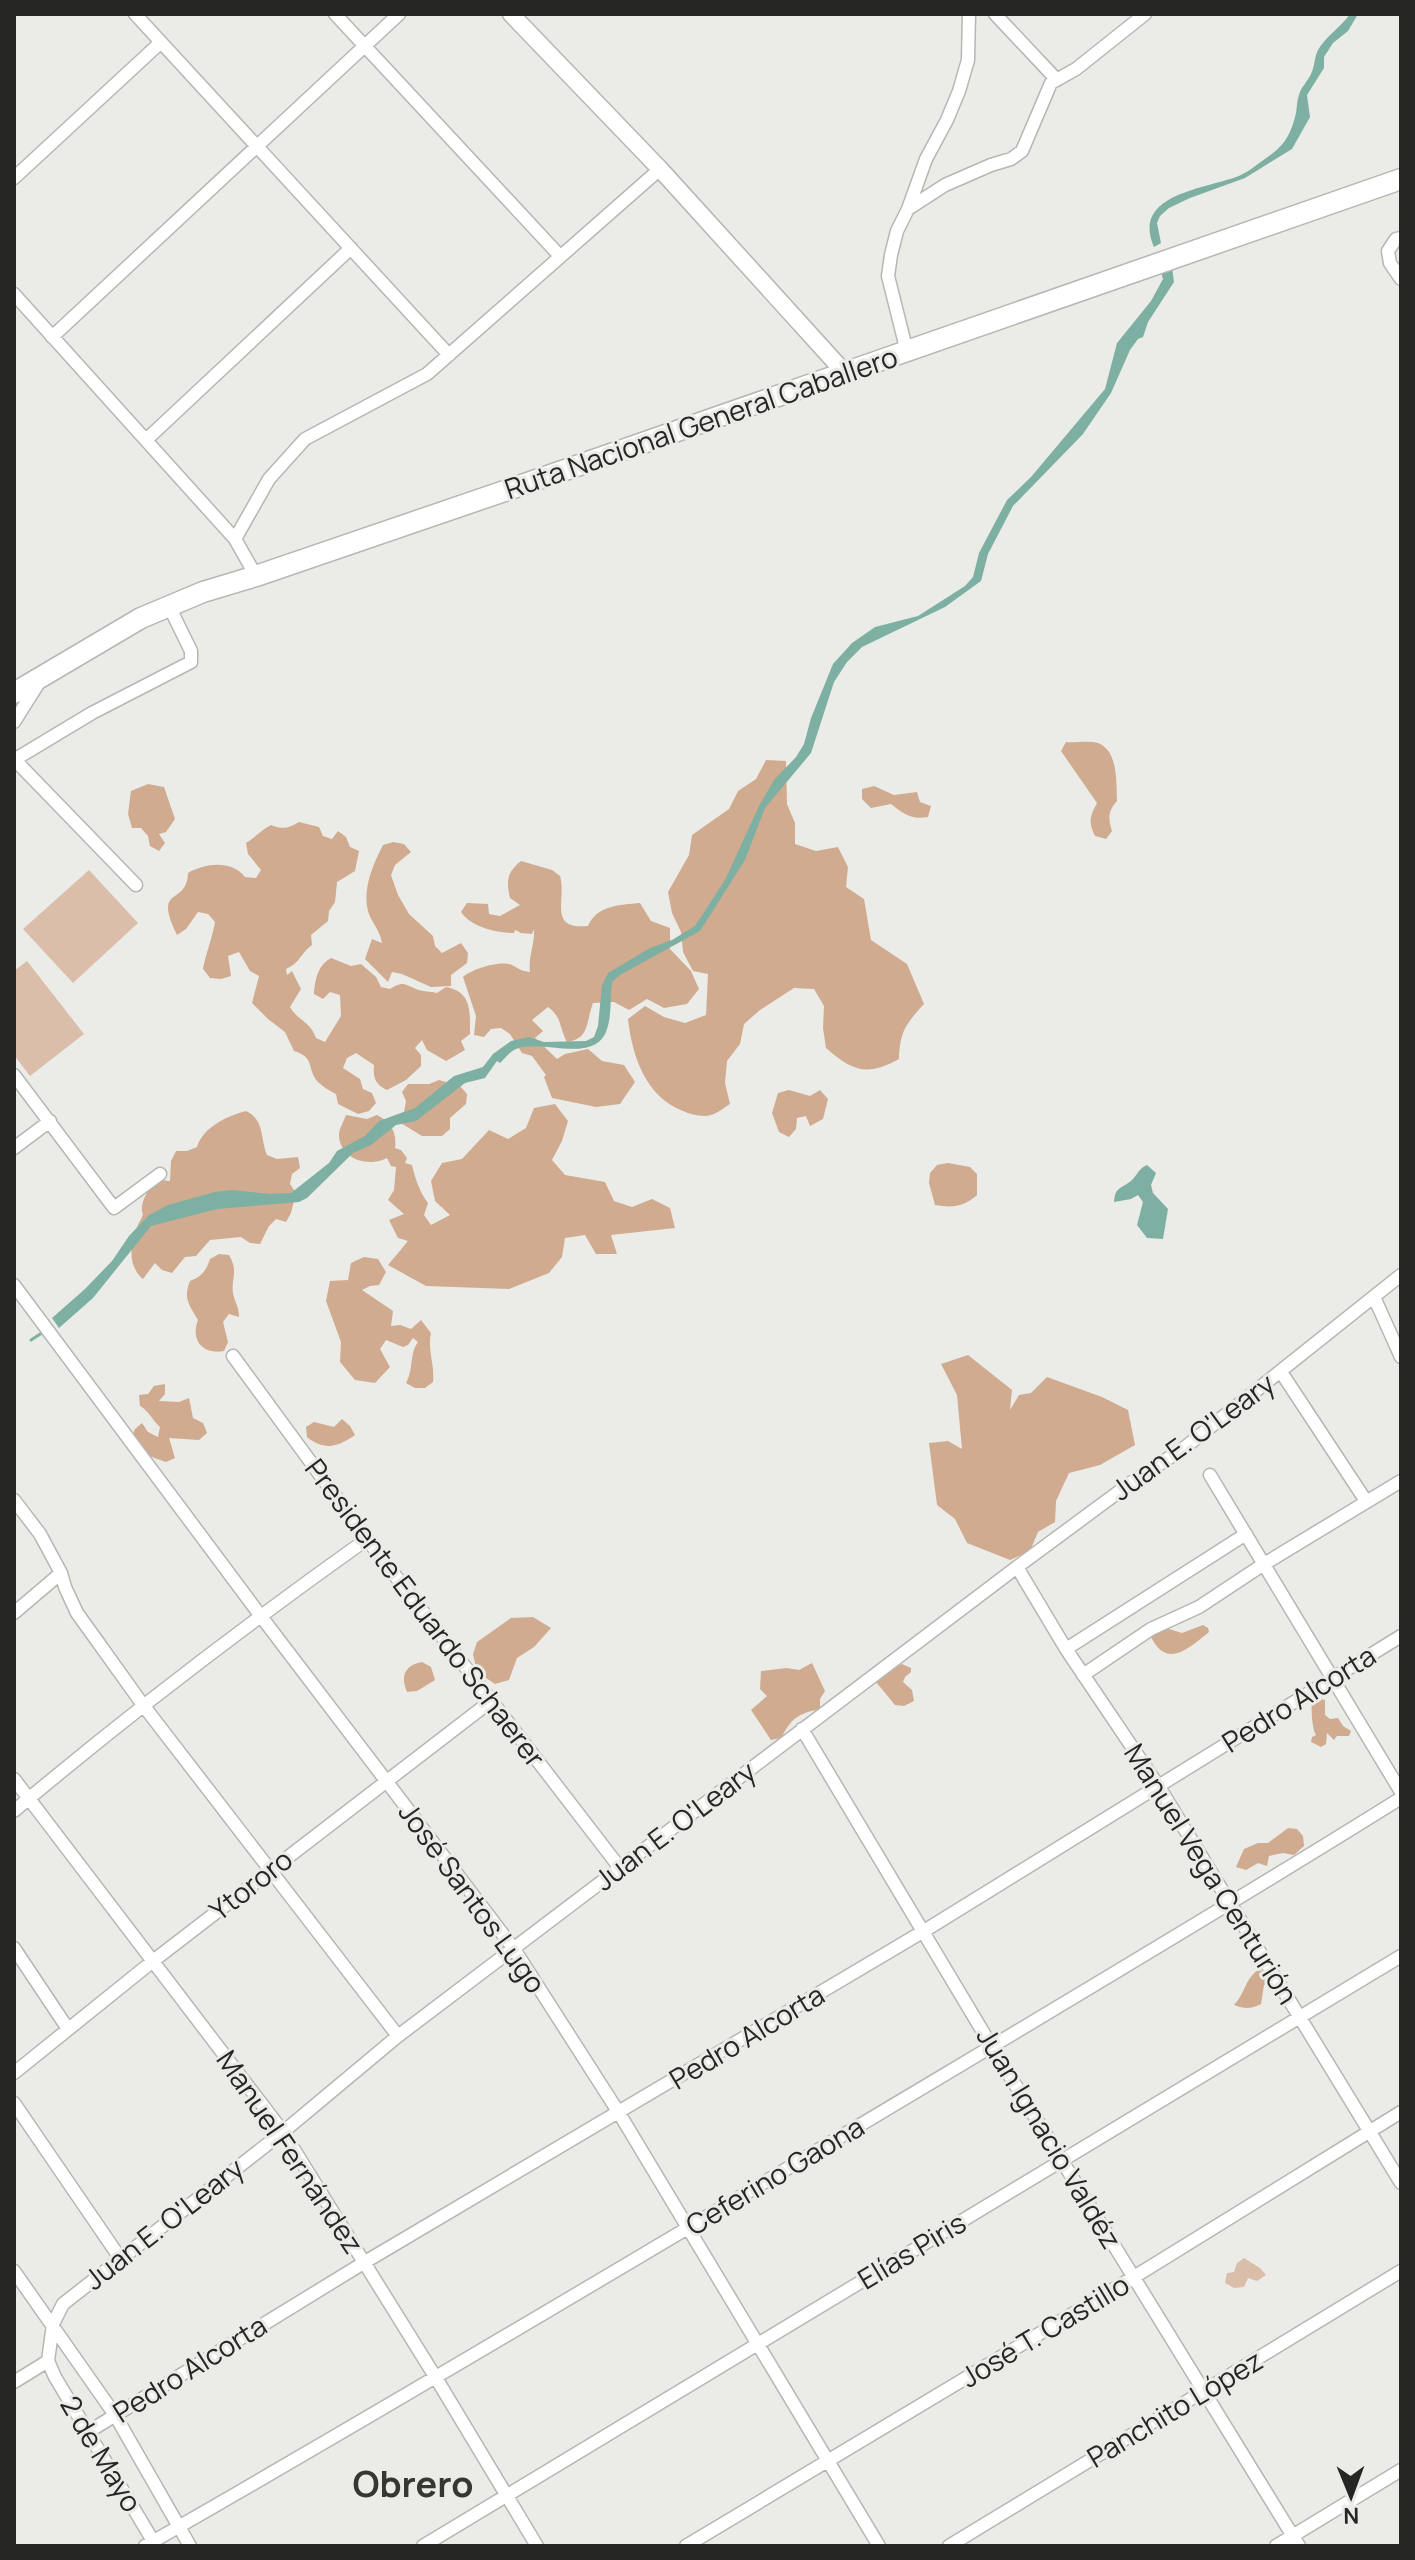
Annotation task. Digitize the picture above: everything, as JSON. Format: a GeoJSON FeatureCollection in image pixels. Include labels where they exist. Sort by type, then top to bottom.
{"type":"FeatureCollection","features":[{"type":"Feature","properties":{"kind":"highway","name":"Ruta Nacional General Caballero"},"geometry":{"type":"LineString","coordinates":[[14,693],[141,618],[203,592],[907,352],[1401,179]]}},
{"type":"Feature","properties":{"kind":"street"},"geometry":{"type":"LineString","coordinates":[[135,14],[449,355]]}},
{"type":"Feature","properties":{"kind":"street"},"geometry":{"type":"LineString","coordinates":[[335,14],[560,256]]}},
{"type":"Feature","properties":{"kind":"street"},"geometry":{"type":"LineString","coordinates":[[52,337],[399,14]]}},
{"type":"Feature","properties":{"kind":"street"},"geometry":{"type":"LineString","coordinates":[[511,14],[660,169],[845,373]]}},
{"type":"Feature","properties":{"kind":"street"},"geometry":{"type":"LineString","coordinates":[[907,352],[888,276],[897,231],[926,159],[953,105],[968,60],[969,14]]}},
{"type":"Feature","properties":{"kind":"street"},"geometry":{"type":"LineString","coordinates":[[995,14],[1057,80]]}},
{"type":"Feature","properties":{"kind":"street"},"geometry":{"type":"LineString","coordinates":[[908,209],[945,185],[1011,159],[1022,151],[1051,83],[1076,69],[1145,14]]}},
{"type":"Feature","properties":{"kind":"street"},"geometry":{"type":"LineString","coordinates":[[14,178],[160,43]]}},
{"type":"Feature","properties":{"kind":"street"},"geometry":{"type":"LineString","coordinates":[[235,539],[269,479],[305,439],[427,374],[660,169]]}},
{"type":"Feature","properties":{"kind":"street"},"geometry":{"type":"LineString","coordinates":[[1401,238],[1396,239],[1388,251],[1390,263],[1401,279]]}},
{"type":"Feature","properties":{"kind":"street"},"geometry":{"type":"LineString","coordinates":[[146,440],[351,248]]}},
{"type":"Feature","properties":{"kind":"street"},"geometry":{"type":"LineString","coordinates":[[14,294],[235,539],[256,576]]}},
{"type":"Feature","properties":{"kind":"street"},"geometry":{"type":"LineString","coordinates":[[136,885],[14,759],[92,713],[191,662],[191,651],[169,606]]}},
{"type":"Feature","properties":{"kind":"street"},"geometry":{"type":"LineString","coordinates":[[14,722],[46,673]]}},
{"type":"Feature","properties":{"kind":"street"},"geometry":{"type":"LineString","coordinates":[[14,1075],[114,1208],[160,1174]]}},
{"type":"Feature","properties":{"kind":"street"},"geometry":{"type":"LineString","coordinates":[[14,1148],[50,1121]]}},
{"type":"Feature","properties":{"kind":"street","name":"Juan E. O'Leary"},"geometry":{"type":"LineString","coordinates":[[48,2361],[53,2324],[63,2304],[120,2258],[283,2132],[398,2036],[1017,1567],[1132,1482],[1184,1448],[1401,1275]]}},
{"type":"Feature","properties":{"kind":"street","name":"José Santos Lugo"},"geometry":{"type":"LineString","coordinates":[[14,1285],[514,1949],[619,2113],[879,2546]]}},
{"type":"Feature","properties":{"kind":"street"},"geometry":{"type":"LineString","coordinates":[[1374,1297],[1401,1357]]}},
{"type":"Feature","properties":{"kind":"street","name":"Presidente Eduardo Schaerer"},"geometry":{"type":"LineString","coordinates":[[233,1356],[367,1539],[620,1868]]}},
{"type":"Feature","properties":{"kind":"street"},"geometry":{"type":"LineString","coordinates":[[1281,1372],[1366,1501]]}},
{"type":"Feature","properties":{"kind":"street"},"geometry":{"type":"LineString","coordinates":[[1210,1475],[1401,1792]]}},
{"type":"Feature","properties":{"kind":"street"},"geometry":{"type":"LineString","coordinates":[[1083,1675],[1151,1629],[1199,1607],[1401,1481]]}},
{"type":"Feature","properties":{"kind":"street"},"geometry":{"type":"LineString","coordinates":[[14,1500],[40,1534],[61,1573],[77,1613],[143,1705],[398,2036]]}},
{"type":"Feature","properties":{"kind":"street"},"geometry":{"type":"LineString","coordinates":[[1066,1649],[1246,1534]]}},
{"type":"Feature","properties":{"kind":"street"},"geometry":{"type":"LineString","coordinates":[[14,1811],[143,1705],[260,1615],[367,1539]]}},
{"type":"Feature","properties":{"kind":"street","name":"Manuel Vega Centurión"},"geometry":{"type":"LineString","coordinates":[[1017,1567],[1066,1649],[1159,1787],[1401,2183]]}},
{"type":"Feature","properties":{"kind":"street"},"geometry":{"type":"LineString","coordinates":[[14,1613],[61,1573]]}},
{"type":"Feature","properties":{"kind":"street","name":"Pedro Alcorta"},"geometry":{"type":"LineString","coordinates":[[88,2432],[365,2262],[924,1931],[1401,1636]]}},
{"type":"Feature","properties":{"kind":"street","name":"Ytororo"},"geometry":{"type":"LineString","coordinates":[[14,2073],[153,1961],[491,1701]]}},
{"type":"Feature","properties":{"kind":"street","name":"Juan Ignacio Valdéz"},"geometry":{"type":"LineString","coordinates":[[802,1729],[992,2047],[1296,2541]]}},
{"type":"Feature","properties":{"kind":"street","name":"Manuel Fernández"},"geometry":{"type":"LineString","coordinates":[[14,1779],[283,2132],[537,2546]]}},
{"type":"Feature","properties":{"kind":"street","name":"Ceferino Gaona"},"geometry":{"type":"LineString","coordinates":[[151,2544],[992,2047],[1401,1798]]}},
{"type":"Feature","properties":{"kind":"street"},"geometry":{"type":"LineString","coordinates":[[14,1948],[68,2029]]}},
{"type":"Feature","properties":{"kind":"street","name":"Elías Piris"},"geometry":{"type":"LineString","coordinates":[[423,2546],[1401,1956]]}},
{"type":"Feature","properties":{"kind":"street"},"geometry":{"type":"LineString","coordinates":[[14,2103],[120,2258]]}},
{"type":"Feature","properties":{"kind":"street","name":"José T. Castillo"},"geometry":{"type":"LineString","coordinates":[[686,2546],[1134,2277],[1401,2112]]}},
{"type":"Feature","properties":{"kind":"street","name":"2 de Mayo"},"geometry":{"type":"LineString","coordinates":[[14,2271],[115,2415],[190,2546]]}},
{"type":"Feature","properties":{"kind":"street","name":"Panchito López"},"geometry":{"type":"LineString","coordinates":[[949,2546],[1401,2271]]}},
{"type":"Feature","properties":{"kind":"street"},"geometry":{"type":"LineString","coordinates":[[14,2382],[48,2361]]}},
{"type":"Feature","properties":{"kind":"street","name":"2 de Mayo"},"geometry":{"type":"LineString","coordinates":[[48,2361],[151,2544]]}},
{"type":"Feature","properties":{"kind":"street"},"geometry":{"type":"LineString","coordinates":[[1276,2546],[1296,2541],[1401,2470]]}},
{"type":"Feature","properties":{"kind":"shaded area"},"geometry":{"type":"Polygon","coordinates":[[[1350,14],[1358,14],[1348,31],[1333,43],[1324,57],[1324,68],[1307,95],[1310,117],[1292,149],[1245,178],[1169,208],[1157,223],[1161,243],[1154,247],[1150,230],[1152,216],[1161,205],[1189,191],[1243,174],[1280,146],[1291,129],[1300,92],[1311,74],[1318,50],[1350,14]]]}},
{"type":"Feature","properties":{"kind":"shaded area"},"geometry":{"type":"Polygon","coordinates":[[[1172,267],[1174,282],[1148,322],[1143,337],[1130,350],[1111,393],[1083,434],[1013,506],[988,554],[981,581],[945,607],[862,647],[847,662],[834,682],[811,753],[765,808],[745,860],[700,931],[612,982],[609,1020],[600,1041],[579,1049],[529,1046],[514,1050],[500,1063],[497,1061],[485,1078],[465,1083],[416,1121],[396,1125],[371,1145],[353,1153],[307,1198],[299,1202],[217,1209],[151,1226],[93,1298],[59,1328],[52,1318],[112,1261],[129,1236],[149,1215],[168,1205],[215,1192],[291,1193],[329,1163],[337,1151],[365,1136],[379,1121],[415,1108],[454,1076],[483,1067],[493,1054],[511,1041],[529,1037],[544,1042],[586,1041],[594,1037],[602,985],[608,973],[695,926],[725,880],[774,780],[804,744],[833,664],[852,643],[875,627],[918,616],[965,586],[973,577],[979,553],[1007,500],[1031,477],[1105,389],[1117,343],[1151,301],[1163,279],[1161,272],[1172,267]]]}},
{"type":"Feature","properties":{"kind":"shaded area"},"geometry":{"type":"Polygon","coordinates":[[[1066,742],[1098,743],[1105,747],[1113,760],[1117,801],[1110,815],[1112,831],[1106,839],[1095,836],[1091,827],[1097,803],[1061,751],[1066,742]]]}},
{"type":"Feature","properties":{"kind":"shaded area"},"geometry":{"type":"Polygon","coordinates":[[[766,760],[786,761],[787,804],[795,823],[795,844],[816,851],[838,847],[848,867],[846,887],[864,899],[871,940],[907,964],[924,1004],[905,1028],[899,1059],[877,1068],[860,1069],[844,1062],[826,1048],[824,1006],[814,989],[794,988],[744,1024],[740,1044],[727,1061],[725,1083],[730,1104],[710,1115],[694,1115],[670,1105],[650,1085],[637,1061],[628,1019],[645,1006],[664,1017],[685,1023],[706,1015],[708,974],[693,971],[683,952],[681,932],[672,913],[668,892],[689,855],[692,835],[729,809],[738,791],[756,779],[766,760]]]}},
{"type":"Feature","properties":{"kind":"shaded area"},"geometry":{"type":"Polygon","coordinates":[[[148,784],[164,787],[175,819],[166,832],[159,834],[165,843],[159,851],[150,846],[148,836],[141,828],[132,828],[128,814],[131,791],[148,784]]]}},
{"type":"Feature","properties":{"kind":"shaded area"},"geometry":{"type":"Polygon","coordinates":[[[874,786],[894,795],[917,792],[920,802],[931,806],[928,817],[908,815],[891,804],[871,808],[862,799],[862,789],[874,786]]]}},
{"type":"Feature","properties":{"kind":"shaded area"},"geometry":{"type":"Polygon","coordinates":[[[299,822],[319,827],[323,836],[332,839],[338,831],[346,837],[350,847],[359,851],[355,871],[337,882],[335,902],[329,911],[328,921],[311,935],[312,945],[286,969],[287,975],[292,971],[301,989],[290,1007],[311,1028],[316,1038],[325,1042],[341,1016],[340,995],[330,992],[323,999],[314,994],[318,973],[331,958],[351,966],[361,964],[376,977],[381,987],[390,989],[403,984],[437,993],[446,987],[461,993],[468,1004],[470,1034],[461,1041],[465,1050],[446,1061],[427,1050],[422,1040],[415,1048],[421,1055],[421,1066],[406,1080],[387,1090],[376,1080],[374,1065],[356,1053],[347,1058],[343,1068],[360,1079],[363,1089],[372,1093],[376,1103],[369,1111],[358,1114],[338,1104],[336,1094],[318,1082],[308,1060],[294,1051],[285,1032],[252,1003],[259,976],[250,971],[239,952],[228,956],[231,976],[210,978],[203,969],[215,922],[208,914],[198,912],[186,929],[177,935],[170,919],[169,902],[182,890],[188,873],[218,865],[233,868],[245,877],[256,878],[261,870],[248,854],[246,843],[271,825],[286,828],[299,822]]]}},
{"type":"Feature","properties":{"kind":"shaded area"},"geometry":{"type":"Polygon","coordinates":[[[393,842],[404,844],[411,852],[395,865],[391,875],[409,914],[433,936],[435,946],[442,953],[461,943],[468,953],[467,963],[451,975],[451,986],[431,987],[392,972],[388,982],[365,959],[372,939],[382,943],[367,905],[369,878],[383,845],[393,842]]]}},
{"type":"Feature","properties":{"kind":"shaded area"},"geometry":{"type":"Polygon","coordinates":[[[521,861],[552,870],[560,876],[563,918],[575,926],[588,926],[597,914],[610,907],[640,903],[651,921],[670,928],[670,949],[691,971],[699,989],[687,1004],[664,1008],[647,999],[629,1010],[614,1002],[593,1003],[583,1033],[567,1042],[558,1019],[548,1007],[532,1020],[543,1031],[535,1038],[557,1059],[588,1049],[602,1061],[624,1065],[635,1082],[620,1104],[596,1107],[552,1098],[544,1077],[546,1075],[532,1056],[522,1053],[510,1034],[501,1028],[491,1029],[484,1037],[474,1035],[476,1016],[463,977],[494,964],[512,965],[530,972],[534,929],[532,934],[492,930],[471,922],[461,912],[467,903],[488,904],[489,914],[500,916],[520,905],[510,898],[508,882],[510,873],[521,861]]]}},
{"type":"Feature","properties":{"kind":"shaded area"},"geometry":{"type":"Polygon","coordinates":[[[89,870],[138,923],[73,983],[23,929],[89,870]]]}},
{"type":"Feature","properties":{"kind":"shaded area"},"geometry":{"type":"Polygon","coordinates":[[[27,961],[84,1034],[30,1076],[14,1055],[14,971],[27,961]]]}},
{"type":"Feature","properties":{"kind":"shaded area"},"geometry":{"type":"Polygon","coordinates":[[[439,1080],[460,1086],[467,1094],[466,1104],[450,1118],[450,1129],[442,1136],[422,1136],[391,1117],[404,1112],[406,1101],[402,1092],[408,1084],[429,1084],[439,1080]]]}},
{"type":"Feature","properties":{"kind":"shaded area"},"geometry":{"type":"Polygon","coordinates":[[[789,1090],[810,1096],[820,1090],[828,1099],[823,1119],[810,1126],[806,1116],[797,1118],[796,1129],[789,1137],[779,1132],[772,1113],[778,1093],[789,1090]]]}},
{"type":"Feature","properties":{"kind":"shaded area"},"geometry":{"type":"Polygon","coordinates":[[[555,1104],[568,1121],[552,1160],[565,1175],[605,1182],[614,1201],[632,1207],[652,1199],[670,1208],[675,1228],[611,1235],[617,1254],[596,1254],[585,1235],[565,1238],[562,1257],[549,1273],[509,1289],[426,1286],[388,1265],[408,1241],[398,1238],[389,1220],[404,1214],[388,1200],[394,1190],[396,1167],[391,1166],[387,1158],[363,1161],[343,1149],[339,1133],[346,1115],[367,1119],[377,1115],[389,1124],[394,1132],[395,1148],[407,1158],[405,1163],[412,1165],[428,1203],[424,1215],[431,1225],[450,1215],[435,1201],[431,1181],[442,1163],[462,1159],[489,1130],[508,1139],[526,1128],[534,1108],[555,1104]]]}},
{"type":"Feature","properties":{"kind":"shaded area"},"geometry":{"type":"Polygon","coordinates":[[[246,1111],[259,1124],[267,1155],[277,1159],[298,1157],[300,1168],[292,1174],[290,1184],[296,1193],[286,1222],[276,1219],[260,1244],[250,1243],[241,1237],[210,1240],[196,1256],[185,1257],[172,1273],[162,1270],[155,1263],[143,1279],[134,1266],[132,1250],[146,1194],[160,1180],[170,1181],[171,1161],[176,1151],[197,1147],[210,1128],[246,1111]]]}},
{"type":"Feature","properties":{"kind":"shaded area"},"geometry":{"type":"Polygon","coordinates":[[[948,1163],[970,1167],[977,1174],[977,1195],[958,1206],[935,1205],[929,1183],[930,1173],[937,1165],[948,1163]]]}},
{"type":"Feature","properties":{"kind":"shaded area"},"geometry":{"type":"Polygon","coordinates":[[[1147,1165],[1156,1173],[1151,1185],[1153,1193],[1168,1209],[1163,1239],[1147,1238],[1137,1225],[1143,1202],[1138,1195],[1114,1202],[1117,1190],[1147,1165]]]}},
{"type":"Feature","properties":{"kind":"shaded area"},"geometry":{"type":"Polygon","coordinates":[[[219,1254],[229,1255],[232,1261],[233,1291],[239,1317],[229,1314],[223,1322],[228,1342],[224,1351],[217,1352],[204,1348],[197,1340],[198,1320],[187,1292],[190,1281],[201,1275],[210,1259],[219,1254]]]}},
{"type":"Feature","properties":{"kind":"shaded area"},"geometry":{"type":"Polygon","coordinates":[[[364,1257],[378,1259],[386,1272],[379,1285],[362,1290],[393,1311],[391,1326],[411,1329],[421,1320],[431,1333],[433,1382],[425,1388],[415,1388],[406,1383],[418,1342],[413,1338],[403,1347],[386,1340],[380,1349],[390,1367],[375,1383],[355,1380],[340,1362],[341,1342],[326,1301],[330,1281],[348,1280],[351,1263],[364,1257]]]}},
{"type":"Feature","properties":{"kind":"shaded area"},"geometry":{"type":"Polygon","coordinates":[[[968,1355],[1012,1390],[1010,1410],[1019,1395],[1031,1393],[1047,1377],[1128,1410],[1135,1445],[1100,1465],[1069,1473],[1056,1501],[1055,1522],[1038,1532],[1030,1551],[1010,1560],[967,1543],[955,1519],[937,1505],[929,1443],[948,1441],[962,1449],[957,1395],[941,1364],[968,1355]]]}},
{"type":"Feature","properties":{"kind":"shaded area"},"geometry":{"type":"Polygon","coordinates":[[[165,1384],[165,1394],[159,1401],[179,1402],[189,1398],[193,1418],[203,1423],[207,1433],[199,1440],[169,1438],[175,1458],[166,1462],[146,1455],[133,1440],[134,1430],[142,1423],[148,1432],[158,1437],[160,1427],[140,1406],[139,1395],[148,1394],[154,1386],[165,1384]]]}},
{"type":"Feature","properties":{"kind":"shaded area"},"geometry":{"type":"Polygon","coordinates":[[[342,1419],[355,1435],[343,1442],[325,1446],[307,1437],[306,1427],[314,1422],[334,1427],[342,1419]]]}},
{"type":"Feature","properties":{"kind":"shaded area"},"geometry":{"type":"Polygon","coordinates":[[[533,1617],[551,1628],[534,1647],[517,1658],[509,1680],[495,1684],[477,1672],[473,1654],[477,1642],[511,1618],[533,1617]]]}},
{"type":"Feature","properties":{"kind":"shaded area"},"geometry":{"type":"Polygon","coordinates":[[[1203,1625],[1209,1632],[1178,1653],[1163,1652],[1150,1635],[1166,1628],[1182,1633],[1203,1625]]]}},
{"type":"Feature","properties":{"kind":"shaded area"},"geometry":{"type":"Polygon","coordinates":[[[422,1662],[431,1667],[435,1680],[417,1691],[407,1692],[404,1681],[406,1672],[422,1662]]]}},
{"type":"Feature","properties":{"kind":"shaded area"},"geometry":{"type":"Polygon","coordinates":[[[812,1663],[825,1691],[820,1699],[820,1709],[796,1718],[781,1738],[771,1740],[751,1710],[767,1696],[760,1689],[761,1671],[799,1670],[812,1663]]]}},
{"type":"Feature","properties":{"kind":"shaded area"},"geometry":{"type":"Polygon","coordinates":[[[902,1664],[911,1668],[903,1682],[912,1690],[914,1701],[904,1706],[895,1705],[876,1682],[879,1675],[902,1664]]]}},
{"type":"Feature","properties":{"kind":"shaded area"},"geometry":{"type":"Polygon","coordinates":[[[1316,1698],[1325,1700],[1325,1715],[1330,1719],[1338,1718],[1351,1731],[1349,1736],[1337,1736],[1334,1740],[1327,1733],[1326,1744],[1321,1747],[1311,1742],[1316,1735],[1312,1701],[1316,1698]]]}},
{"type":"Feature","properties":{"kind":"shaded area"},"geometry":{"type":"Polygon","coordinates":[[[1288,1828],[1297,1829],[1303,1836],[1304,1846],[1294,1855],[1283,1853],[1269,1856],[1267,1866],[1258,1863],[1246,1870],[1236,1867],[1244,1849],[1258,1843],[1268,1843],[1288,1828]]]}},
{"type":"Feature","properties":{"kind":"shaded area"},"geometry":{"type":"Polygon","coordinates":[[[1258,1970],[1267,1972],[1272,1980],[1264,1985],[1261,2004],[1248,2008],[1234,2005],[1250,1977],[1258,1970]]]}},
{"type":"Feature","properties":{"kind":"shaded area"},"geometry":{"type":"Polygon","coordinates":[[[1244,2258],[1266,2275],[1257,2281],[1248,2278],[1244,2287],[1234,2288],[1225,2283],[1227,2273],[1234,2272],[1237,2263],[1244,2258]]]}},
{"type":"Feature","properties":{"kind":"waterway"},"geometry":{"type":"LineString","coordinates":[[31,1340],[45,1331]]}},
{"type":"Feature","properties":{"kind":"district","name":"Obrero"},"geometry":{"type":"Point","coordinates":[413,2484]}}]}
